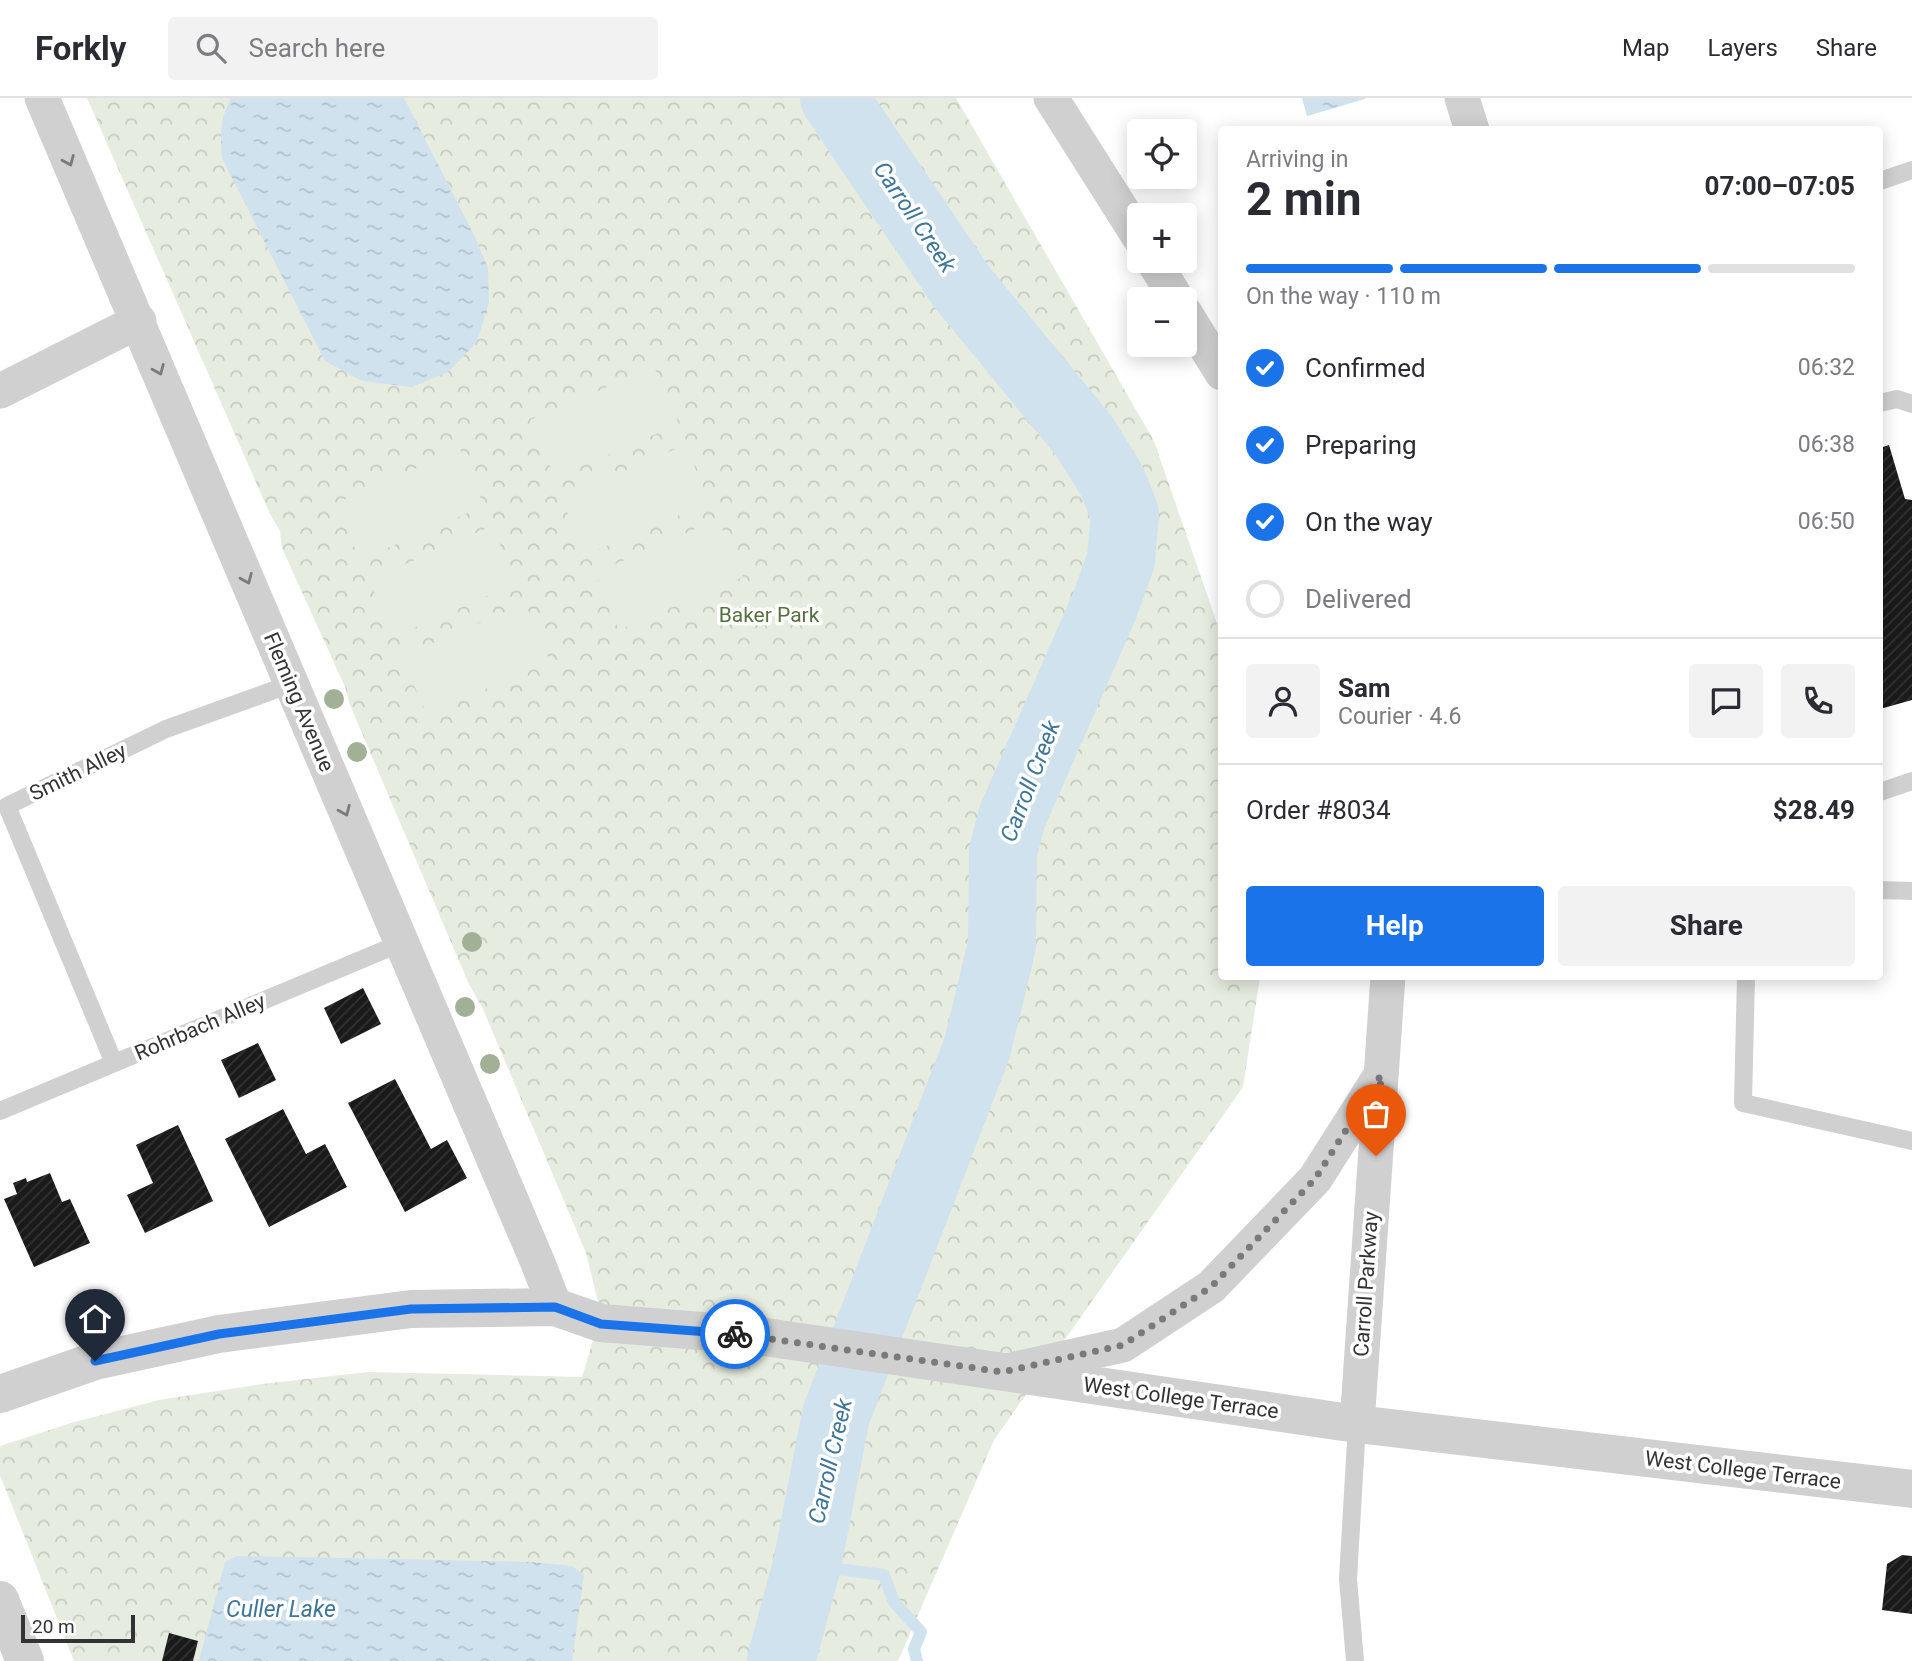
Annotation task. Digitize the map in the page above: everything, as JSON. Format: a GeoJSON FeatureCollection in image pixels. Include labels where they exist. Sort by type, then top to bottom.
{"type":"FeatureCollection","features":[{"type":"Feature","properties":{"kind":"street","name":"Fleming Avenue"},"geometry":{"type":"LineString","coordinates":[[42,98],[139,321],[555,1307]]}},
{"type":"Feature","properties":{"kind":"street"},"geometry":{"type":"LineString","coordinates":[[1051,98],[1127,218]]}},
{"type":"Feature","properties":{"kind":"street"},"geometry":{"type":"LineString","coordinates":[[1462,98],[1471,126]]}},
{"type":"Feature","properties":{"kind":"street"},"geometry":{"type":"LineString","coordinates":[[0,391],[139,321]]}},
{"type":"Feature","properties":{"kind":"street"},"geometry":{"type":"LineString","coordinates":[[1197,332],[1218,367]]}},
{"type":"Feature","properties":{"kind":"street","name":"Carroll Parkway"},"geometry":{"type":"LineString","coordinates":[[1357,1424],[1388,980]]}},
{"type":"Feature","properties":{"kind":"street"},"geometry":{"type":"LineString","coordinates":[[1003,1372],[1123,1345],[1211,1287],[1315,1179],[1381,1075]]}},
{"type":"Feature","properties":{"kind":"street","name":"West College Terrace"},"geometry":{"type":"LineString","coordinates":[[0,1394],[95,1361],[219,1334],[411,1309],[555,1307],[601,1324],[752,1335],[1357,1424],[1912,1489]]}},
{"type":"Feature","properties":{"kind":"street"},"geometry":{"type":"LineString","coordinates":[[0,1600],[25,1661]]}},
{"type":"Feature","properties":{"kind":"lane"},"geometry":{"type":"LineString","coordinates":[[1883,180],[1912,170]]}},
{"type":"Feature","properties":{"kind":"lane"},"geometry":{"type":"LineString","coordinates":[[1883,402],[1897,399],[1912,404]]}},
{"type":"Feature","properties":{"kind":"lane","name":"Smith Alley"},"geometry":{"type":"LineString","coordinates":[[114,1063],[7,806],[166,729],[291,684]]}},
{"type":"Feature","properties":{"kind":"lane"},"geometry":{"type":"LineString","coordinates":[[1883,791],[1912,781]]}},
{"type":"Feature","properties":{"kind":"lane"},"geometry":{"type":"LineString","coordinates":[[1883,890],[1912,891]]}},
{"type":"Feature","properties":{"kind":"lane","name":"Rohrbach Alley"},"geometry":{"type":"LineString","coordinates":[[0,1111],[401,943]]}},
{"type":"Feature","properties":{"kind":"lane"},"geometry":{"type":"LineString","coordinates":[[1746,980],[1743,1103],[1912,1141]]}},
{"type":"Feature","properties":{"kind":"lane"},"geometry":{"type":"LineString","coordinates":[[1355,1661],[1348,1579],[1357,1424]]}},
{"type":"Feature","properties":{"kind":"green space","name":"Baker Park"},"geometry":{"type":"Polygon","coordinates":[[[87,98],[956,98],[1154,441],[1218,626],[1218,980],[1260,980],[1243,1087],[994,1440],[898,1661],[74,1661],[0,1475],[0,1446],[71,1423],[159,1400],[262,1384],[368,1372],[582,1377],[601,1314],[586,1253],[350,705],[345,687],[282,548],[280,531],[270,514],[87,98]]]}},
{"type":"Feature","properties":{"kind":"green space"},"geometry":{"type":"Polygon","coordinates":[[[654,367],[679,424],[555,478],[530,420],[654,367]]]}},
{"type":"Feature","properties":{"kind":"green space"},"geometry":{"type":"Polygon","coordinates":[[[685,445],[710,502],[586,555],[561,498],[685,445]]]}},
{"type":"Feature","properties":{"kind":"green space"},"geometry":{"type":"Polygon","coordinates":[[[460,449],[484,506],[360,560],[336,503],[460,449]]]}},
{"type":"Feature","properties":{"kind":"green space"},"geometry":{"type":"Polygon","coordinates":[[[718,519],[743,577],[619,630],[595,573],[718,519]]]}},
{"type":"Feature","properties":{"kind":"green space"},"geometry":{"type":"Polygon","coordinates":[[[492,526],[517,583],[393,637],[369,580],[492,526]]]}},
{"type":"Feature","properties":{"kind":"green space"},"geometry":{"type":"Polygon","coordinates":[[[525,603],[550,661],[427,714],[401,657],[525,603]]]}},
{"type":"Feature","properties":{"kind":"water"},"geometry":{"type":"Polygon","coordinates":[[[231,98],[404,98],[488,268],[489,302],[477,342],[448,372],[412,387],[362,381],[325,361],[222,158],[222,127],[231,98]]]}},
{"type":"Feature","properties":{"kind":"water"},"geometry":{"type":"Polygon","coordinates":[[[1302,98],[1365,98],[1365,99],[1307,116],[1302,98]]]}},
{"type":"Feature","properties":{"kind":"water","name":"Culler Lake"},"geometry":{"type":"Polygon","coordinates":[[[237,1556],[531,1562],[572,1566],[584,1575],[572,1661],[199,1661],[225,1562],[237,1556]]]}},
{"type":"Feature","properties":{"kind":"building"},"geometry":{"type":"Polygon","coordinates":[[[1889,445],[1905,499],[1912,500],[1912,700],[1883,708],[1883,447],[1889,445]]]}},
{"type":"Feature","properties":{"kind":"building"},"geometry":{"type":"Polygon","coordinates":[[[363,988],[381,1024],[341,1044],[324,1008],[363,988]]]}},
{"type":"Feature","properties":{"kind":"building"},"geometry":{"type":"Polygon","coordinates":[[[258,1043],[276,1080],[239,1098],[221,1060],[258,1043]]]}},
{"type":"Feature","properties":{"kind":"building"},"geometry":{"type":"Polygon","coordinates":[[[395,1079],[431,1149],[447,1140],[467,1178],[405,1212],[348,1103],[395,1079]]]}},
{"type":"Feature","properties":{"kind":"building"},"geometry":{"type":"Polygon","coordinates":[[[283,1109],[306,1154],[325,1144],[347,1187],[269,1227],[225,1139],[283,1109]]]}},
{"type":"Feature","properties":{"kind":"building"},"geometry":{"type":"Polygon","coordinates":[[[178,1125],[213,1201],[145,1233],[127,1195],[153,1183],[136,1145],[178,1125]]]}},
{"type":"Feature","properties":{"kind":"building"},"geometry":{"type":"Polygon","coordinates":[[[50,1173],[62,1202],[70,1199],[90,1243],[34,1267],[4,1199],[17,1194],[13,1183],[26,1178],[27,1182],[50,1173]]]}},
{"type":"Feature","properties":{"kind":"building"},"geometry":{"type":"Polygon","coordinates":[[[1902,1555],[1912,1556],[1912,1614],[1882,1610],[1887,1564],[1902,1555]]]}},
{"type":"Feature","properties":{"kind":"building"},"geometry":{"type":"Polygon","coordinates":[[[169,1633],[198,1641],[193,1661],[162,1661],[169,1633]]]}},
{"type":"Feature","properties":{"kind":"waterway","name":"Carroll Creek"},"geometry":{"type":"LineString","coordinates":[[781,1661],[807,1565],[836,1415],[977,1048],[1002,945],[1003,852],[1012,817],[1104,607],[1121,560],[1125,514],[1112,481],[1084,436],[961,286],[834,98]]}},
{"type":"Feature","properties":{"kind":"waterway"},"geometry":{"type":"LineString","coordinates":[[807,1565],[884,1575],[894,1602],[921,1632],[914,1649],[917,1661]]}},
{"type":"Feature","properties":{"kind":"way so far"},"geometry":{"type":"LineString","coordinates":[[735,1334],[1003,1372],[1123,1345],[1211,1287],[1315,1179],[1381,1075],[1376,1156]]}},
{"type":"Feature","properties":{"kind":"route"},"geometry":{"type":"LineString","coordinates":[[95,1361],[219,1334],[411,1309],[555,1307],[601,1324],[735,1334]]}}]}
